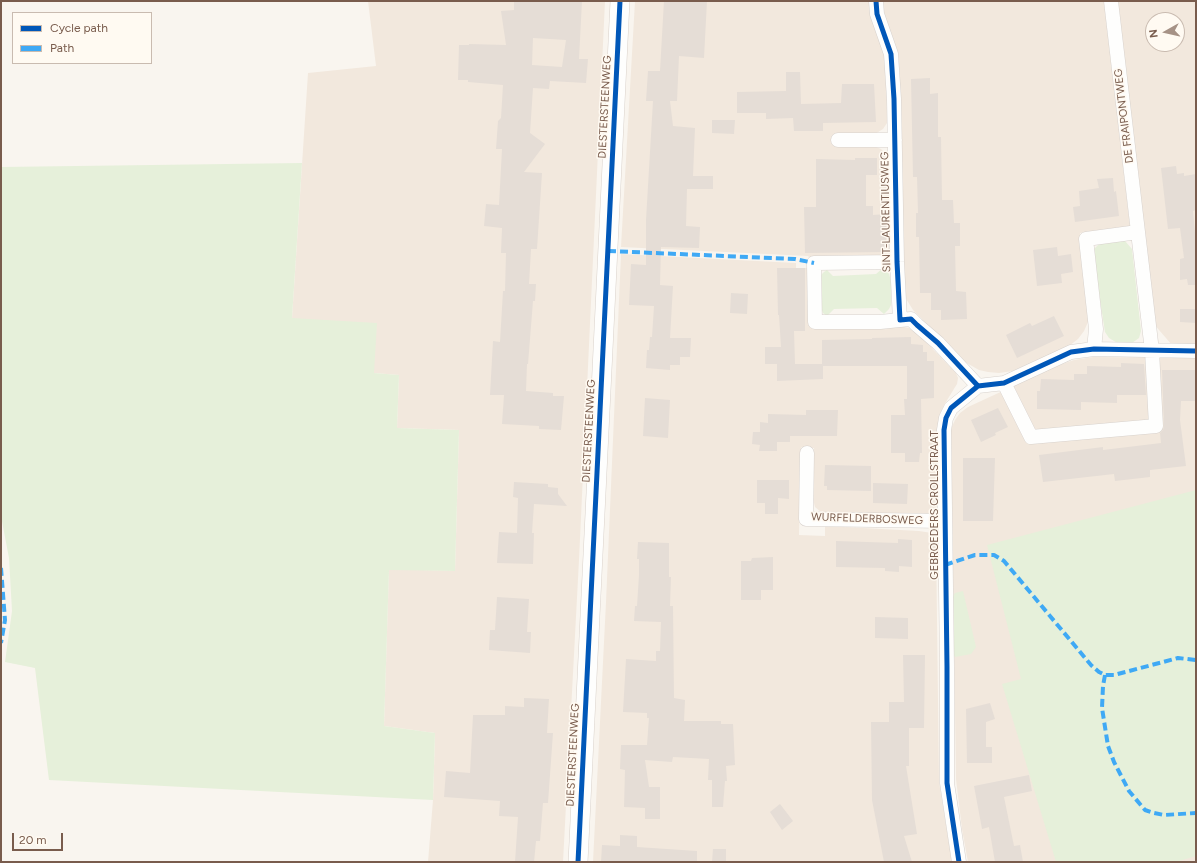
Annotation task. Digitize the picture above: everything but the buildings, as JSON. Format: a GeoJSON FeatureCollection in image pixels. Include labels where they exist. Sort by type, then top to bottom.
{"type":"FeatureCollection","features":[{"type":"Feature","properties":{"kind":"main road","name":"DIESTERSTEENWEG"},"geometry":{"type":"LineString","coordinates":[[578,862],[620,1]]}},
{"type":"Feature","properties":{"kind":"street","name":"SINT-LAURENTIUSWEG"},"geometry":{"type":"LineString","coordinates":[[876,1],[877,14],[891,54],[894,99],[897,262],[900,320]]}},
{"type":"Feature","properties":{"kind":"street","name":"DE FRAIPONTWEG"},"geometry":{"type":"LineString","coordinates":[[1111,1],[1152,351]]}},
{"type":"Feature","properties":{"kind":"street","name":"SINT-LAURENTIUSWEG"},"geometry":{"type":"LineString","coordinates":[[838,140],[895,140]]}},
{"type":"Feature","properties":{"kind":"street"},"geometry":{"type":"LineString","coordinates":[[1094,349],[1096,329],[1086,239],[1138,232]]}},
{"type":"Feature","properties":{"kind":"street","name":"SINT-LAURENTIUSWEG"},"geometry":{"type":"LineString","coordinates":[[897,262],[814,262],[815,322],[880,322],[911,320],[938,343],[978,386]]}},
{"type":"Feature","properties":{"kind":"street"},"geometry":{"type":"LineString","coordinates":[[978,386],[1004,383],[1072,352],[1094,349],[1196,351]]}},
{"type":"Feature","properties":{"kind":"street"},"geometry":{"type":"LineString","coordinates":[[1004,383],[1030,437],[1156,426],[1152,351]]}},
{"type":"Feature","properties":{"kind":"street","name":"GEBROEDERS CROLLSTRAAT"},"geometry":{"type":"LineString","coordinates":[[959,862],[946,783],[947,667],[944,430],[946,418],[951,408],[978,386]]}},
{"type":"Feature","properties":{"kind":"street","name":"WURFELDERBOSWEG"},"geometry":{"type":"LineString","coordinates":[[807,452],[806,519],[944,521]]}},
{"type":"Feature","properties":{"kind":"shaded area"},"geometry":{"type":"Polygon","coordinates":[[[368,1],[605,1],[579,560],[563,862],[428,862],[433,800],[435,733],[384,726],[389,569],[455,571],[459,430],[397,428],[399,375],[374,373],[292,318],[308,73],[376,66],[368,1]]]}},
{"type":"Feature","properties":{"kind":"shaded area"},"geometry":{"type":"Polygon","coordinates":[[[635,1],[870,1],[886,58],[887,123],[883,129],[875,134],[835,135],[835,147],[876,147],[881,149],[887,155],[890,256],[809,257],[621,247],[635,1]]]}},
{"type":"Feature","properties":{"kind":"shaded area"},"geometry":{"type":"Polygon","coordinates":[[[882,1],[1104,1],[1130,226],[1080,233],[1090,308],[1088,322],[1084,331],[1078,339],[1069,346],[1013,371],[999,373],[988,372],[979,370],[965,362],[913,310],[905,297],[899,61],[894,42],[884,16],[882,1]]]}},
{"type":"Feature","properties":{"kind":"shaded area"},"geometry":{"type":"Polygon","coordinates":[[[1117,1],[1196,1],[1196,345],[1172,345],[1153,323],[1117,1]]]}},
{"type":"Feature","properties":{"kind":"shaded area"},"geometry":{"type":"Polygon","coordinates":[[[621,254],[796,263],[796,268],[809,268],[810,328],[909,328],[916,332],[956,373],[958,378],[957,384],[944,405],[939,417],[938,504],[934,511],[929,514],[821,512],[815,507],[813,499],[814,448],[801,447],[799,535],[825,536],[825,526],[919,531],[932,533],[936,539],[939,782],[952,862],[593,862],[621,254]]]}},
{"type":"Feature","properties":{"kind":"shaded area"},"geometry":{"type":"Polygon","coordinates":[[[1093,357],[1196,358],[1196,862],[968,862],[962,829],[956,779],[951,429],[960,413],[968,407],[1059,365],[1074,360],[1093,357]]]}},
{"type":"Feature","properties":{"kind":"green space"},"geometry":{"type":"Polygon","coordinates":[[[302,163],[292,318],[377,323],[374,373],[399,375],[397,428],[459,430],[455,571],[389,570],[384,726],[435,733],[433,800],[49,780],[35,668],[5,662],[12,611],[9,558],[1,516],[1,167],[302,163]]]}},
{"type":"Feature","properties":{"kind":"green space"},"geometry":{"type":"Polygon","coordinates":[[[1125,241],[1132,249],[1141,331],[1139,338],[1132,343],[1119,344],[1109,338],[1105,332],[1093,255],[1094,249],[1101,242],[1125,241]]]}},
{"type":"Feature","properties":{"kind":"green space"},"geometry":{"type":"Polygon","coordinates":[[[883,268],[889,273],[891,282],[891,305],[884,314],[877,308],[834,309],[827,316],[823,313],[821,308],[820,276],[824,272],[827,270],[833,276],[876,274],[883,268]]]}},
{"type":"Feature","properties":{"kind":"green space"},"geometry":{"type":"Polygon","coordinates":[[[1196,490],[1196,856],[1176,862],[1056,862],[1002,684],[1021,679],[987,545],[1196,490]]]}},
{"type":"Feature","properties":{"kind":"green space"},"geometry":{"type":"Polygon","coordinates":[[[963,591],[976,647],[971,654],[955,657],[952,652],[951,600],[955,593],[963,591]]]}},
{"type":"Feature","properties":{"kind":"marked path"},"geometry":{"type":"LineString","coordinates":[[608,251],[795,259],[814,263]]}},
{"type":"Feature","properties":{"kind":"marked path"},"geometry":{"type":"LineString","coordinates":[[945,565],[975,555],[994,555],[1004,561],[1091,665],[1105,675],[1114,675],[1178,658],[1196,660]]}},
{"type":"Feature","properties":{"kind":"marked path"},"geometry":{"type":"LineString","coordinates":[[1,568],[5,620],[1,643]]}},
{"type":"Feature","properties":{"kind":"marked path"},"geometry":{"type":"LineString","coordinates":[[1105,675],[1102,708],[1108,746],[1114,762],[1129,791],[1145,810],[1154,813],[1164,815],[1196,813]]}},
{"type":"Feature","properties":{"kind":"cycle path"},"geometry":{"type":"LineString","coordinates":[[578,862],[620,1]]}},
{"type":"Feature","properties":{"kind":"cycle path"},"geometry":{"type":"LineString","coordinates":[[876,1],[877,14],[891,54],[894,99],[897,262],[900,320],[911,319],[938,343],[978,386]]}},
{"type":"Feature","properties":{"kind":"cycle path"},"geometry":{"type":"LineString","coordinates":[[959,862],[947,783],[944,430],[946,418],[951,408],[978,386],[1004,383],[1071,352],[1094,349],[1196,351]]}}]}
